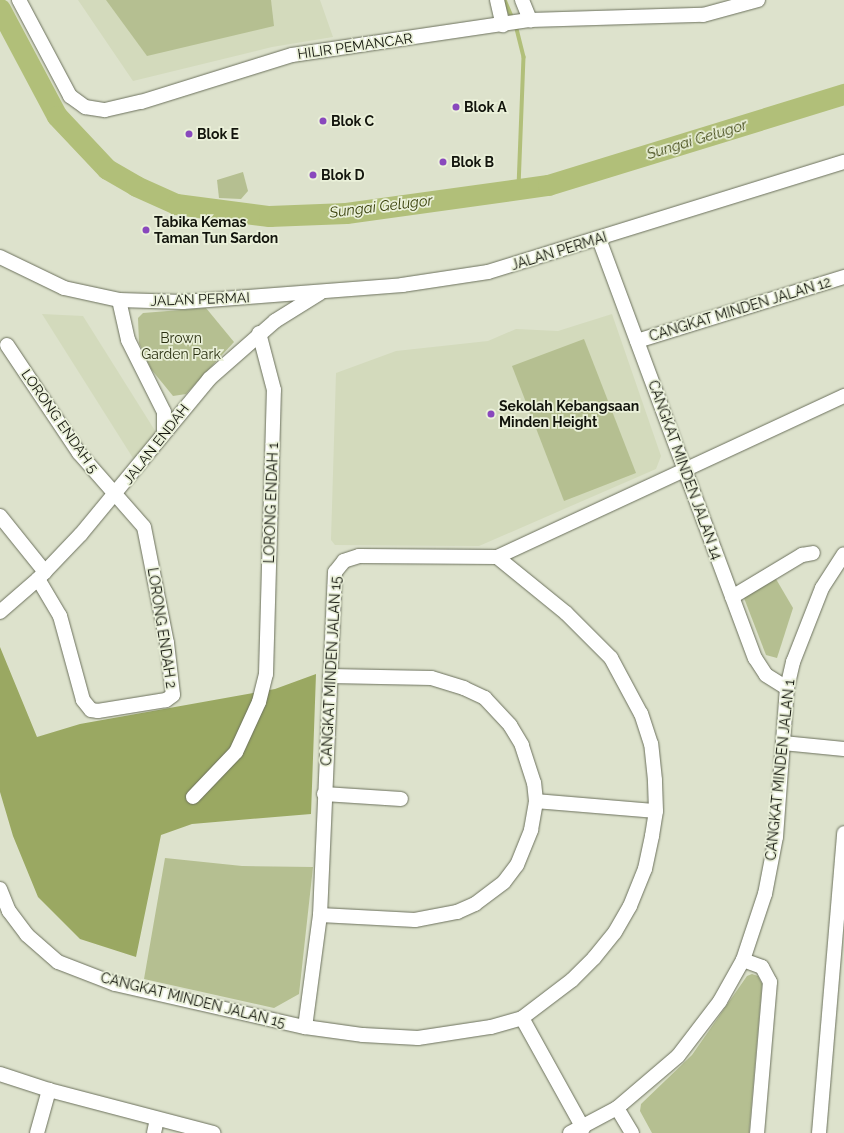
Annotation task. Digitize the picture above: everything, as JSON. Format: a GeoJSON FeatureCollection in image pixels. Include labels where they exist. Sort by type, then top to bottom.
{"type":"FeatureCollection","features":[{"type":"Feature","properties":{"kind":"street","name":"HILIR PEMANCAR"},"geometry":{"type":"LineString","coordinates":[[19,0],[70,96],[85,107],[105,110],[141,102],[292,55],[516,23],[704,14],[758,0]]}},
{"type":"Feature","properties":{"kind":"street"},"geometry":{"type":"LineString","coordinates":[[497,0],[516,23]]}},
{"type":"Feature","properties":{"kind":"street"},"geometry":{"type":"LineString","coordinates":[[516,23],[522,0]]}},
{"type":"Feature","properties":{"kind":"street","name":"JALAN PERMAI"},"geometry":{"type":"LineString","coordinates":[[0,257],[64,288],[119,300],[183,302],[402,285],[488,272],[599,239],[844,162]]}},
{"type":"Feature","properties":{"kind":"street","name":"CANGKAT MINDEN JALAN 14"},"geometry":{"type":"LineString","coordinates":[[599,239],[732,597],[760,668],[786,688]]}},
{"type":"Feature","properties":{"kind":"street","name":"CANGKAT MINDEN JALAN 12"},"geometry":{"type":"LineString","coordinates":[[637,341],[844,277]]}},
{"type":"Feature","properties":{"kind":"street","name":"JALAN ENDAH"},"geometry":{"type":"LineString","coordinates":[[0,612],[42,575],[116,494],[164,430],[209,379],[259,333],[275,321],[324,291]]}},
{"type":"Feature","properties":{"kind":"street","name":"JALAN PERMAI"},"geometry":{"type":"LineString","coordinates":[[266,296],[276,308],[275,321]]}},
{"type":"Feature","properties":{"kind":"street"},"geometry":{"type":"LineString","coordinates":[[119,300],[128,340],[160,400],[166,420],[164,430]]}},
{"type":"Feature","properties":{"kind":"street","name":"LORONG ENDAH 1"},"geometry":{"type":"LineString","coordinates":[[193,797],[236,752],[259,702],[266,674],[274,390],[259,333]]}},
{"type":"Feature","properties":{"kind":"street","name":"LORONG ENDAH 5"},"geometry":{"type":"LineString","coordinates":[[7,345],[79,453],[116,494]]}},
{"type":"Feature","properties":{"kind":"street"},"geometry":{"type":"LineString","coordinates":[[497,557],[844,396]]}},
{"type":"Feature","properties":{"kind":"street"},"geometry":{"type":"LineString","coordinates":[[160,400],[174,406],[185,406]]}},
{"type":"Feature","properties":{"kind":"street","name":"LORONG ENDAH 2"},"geometry":{"type":"LineString","coordinates":[[42,575],[60,616],[83,700],[91,710],[98,711],[166,700],[173,696],[174,691],[144,528],[116,494]]}},
{"type":"Feature","properties":{"kind":"street"},"geometry":{"type":"LineString","coordinates":[[0,516],[42,575]]}},
{"type":"Feature","properties":{"kind":"street"},"geometry":{"type":"LineString","coordinates":[[732,597],[802,555],[813,553]]}},
{"type":"Feature","properties":{"kind":"street","name":"CANGKAT MINDEN JALAN 1"},"geometry":{"type":"LineString","coordinates":[[570,1133],[583,1128],[618,1108],[678,1056],[720,1001],[743,960],[765,894],[776,837],[786,688],[808,618],[822,588],[844,554]]}},
{"type":"Feature","properties":{"kind":"street","name":"CANGKAT MINDEN JALAN 15"},"geometry":{"type":"LineString","coordinates":[[0,889],[9,911],[27,935],[58,962],[115,984],[305,1028],[363,1036],[418,1038],[491,1027],[522,1018],[572,980],[615,932],[630,906],[645,869],[656,811],[651,744],[641,714],[611,658],[566,613],[497,557],[359,556],[344,561],[339,565],[334,579],[320,915],[305,1028]]}},
{"type":"Feature","properties":{"kind":"street"},"geometry":{"type":"LineString","coordinates":[[320,915],[415,920],[457,912],[475,904],[504,882],[517,865],[531,830],[536,801],[534,783],[522,745],[510,725],[485,698],[464,688],[431,678],[330,676]]}},
{"type":"Feature","properties":{"kind":"street"},"geometry":{"type":"LineString","coordinates":[[783,743],[844,749]]}},
{"type":"Feature","properties":{"kind":"street"},"geometry":{"type":"LineString","coordinates":[[324,794],[401,800]]}},
{"type":"Feature","properties":{"kind":"street"},"geometry":{"type":"LineString","coordinates":[[536,801],[656,811]]}},
{"type":"Feature","properties":{"kind":"street"},"geometry":{"type":"LineString","coordinates":[[820,1133],[844,833]]}},
{"type":"Feature","properties":{"kind":"street"},"geometry":{"type":"LineString","coordinates":[[743,960],[762,967],[770,982],[758,1133]]}},
{"type":"Feature","properties":{"kind":"street"},"geometry":{"type":"LineString","coordinates":[[522,1018],[583,1128]]}},
{"type":"Feature","properties":{"kind":"street"},"geometry":{"type":"LineString","coordinates":[[0,1074],[49,1090],[213,1133]]}},
{"type":"Feature","properties":{"kind":"street"},"geometry":{"type":"LineString","coordinates":[[38,1133],[49,1090]]}},
{"type":"Feature","properties":{"kind":"street"},"geometry":{"type":"LineString","coordinates":[[618,1108],[632,1133]]}},
{"type":"Feature","properties":{"kind":"street"},"geometry":{"type":"LineString","coordinates":[[154,1133],[157,1118]]}},
{"type":"Feature","properties":{"kind":"shaded area"},"geometry":{"type":"Polygon","coordinates":[[[78,0],[320,0],[333,37],[272,47],[133,81],[78,0]]]}},
{"type":"Feature","properties":{"kind":"shaded area"},"geometry":{"type":"Polygon","coordinates":[[[42,314],[83,316],[159,437],[138,466],[42,314]]]}},
{"type":"Feature","properties":{"kind":"shaded area","name":"Sekolah Kebangsaan Minden Height"},"geometry":{"type":"Polygon","coordinates":[[[612,314],[661,456],[656,469],[479,546],[335,545],[331,540],[336,373],[396,351],[488,341],[516,329],[558,331],[612,314]]]}},
{"type":"Feature","properties":{"kind":"green space"},"geometry":{"type":"Polygon","coordinates":[[[106,0],[271,0],[274,26],[147,56],[106,0]]]}},
{"type":"Feature","properties":{"kind":"green space"},"geometry":{"type":"Polygon","coordinates":[[[243,172],[248,191],[241,199],[219,198],[217,180],[243,172]]]}},
{"type":"Feature","properties":{"kind":"green space","name":"Brown Garden Park"},"geometry":{"type":"Polygon","coordinates":[[[206,308],[234,342],[186,394],[173,396],[151,369],[139,343],[138,318],[143,313],[206,308]]]}},
{"type":"Feature","properties":{"kind":"green space"},"geometry":{"type":"Polygon","coordinates":[[[584,339],[636,473],[564,501],[512,366],[584,339]]]}},
{"type":"Feature","properties":{"kind":"green space"},"geometry":{"type":"Polygon","coordinates":[[[776,579],[793,608],[777,658],[766,655],[744,598],[776,579]]]}},
{"type":"Feature","properties":{"kind":"green space"},"geometry":{"type":"Polygon","coordinates":[[[0,647],[37,737],[80,724],[275,689],[316,674],[311,814],[192,824],[161,835],[136,957],[80,939],[38,897],[13,836],[0,792],[0,647]]]}},
{"type":"Feature","properties":{"kind":"green space"},"geometry":{"type":"Polygon","coordinates":[[[165,858],[242,866],[313,867],[299,994],[274,1008],[144,979],[165,858]]]}},
{"type":"Feature","properties":{"kind":"green space"},"geometry":{"type":"Polygon","coordinates":[[[752,974],[758,976],[762,984],[749,1133],[652,1133],[640,1111],[641,1104],[692,1055],[747,976],[752,974]]]}},
{"type":"Feature","properties":{"kind":"waterway"},"geometry":{"type":"LineString","coordinates":[[505,0],[513,19]]}},
{"type":"Feature","properties":{"kind":"waterway","name":"Sungai Gelugor"},"geometry":{"type":"LineString","coordinates":[[0,9],[57,116],[107,169],[136,186],[176,204],[269,216],[346,213],[548,185],[844,94]]}},
{"type":"Feature","properties":{"kind":"waterway"},"geometry":{"type":"LineString","coordinates":[[516,25],[524,57],[519,190]]}},
{"type":"Feature","properties":{"kind":"place","name":"Blok A"},"geometry":{"type":"Point","coordinates":[456,107]}},
{"type":"Feature","properties":{"kind":"place","name":"Blok C"},"geometry":{"type":"Point","coordinates":[323,121]}},
{"type":"Feature","properties":{"kind":"place","name":"Blok E"},"geometry":{"type":"Point","coordinates":[189,134]}},
{"type":"Feature","properties":{"kind":"place","name":"Blok B"},"geometry":{"type":"Point","coordinates":[443,162]}},
{"type":"Feature","properties":{"kind":"place","name":"Blok D"},"geometry":{"type":"Point","coordinates":[313,175]}},
{"type":"Feature","properties":{"kind":"place","name":"Tabika Kemas Taman Tun Sardon"},"geometry":{"type":"Point","coordinates":[146,230]}},
{"type":"Feature","properties":{"kind":"place","name":"Sekolah Kebangsaan Minden Height"},"geometry":{"type":"Point","coordinates":[491,414]}}]}
